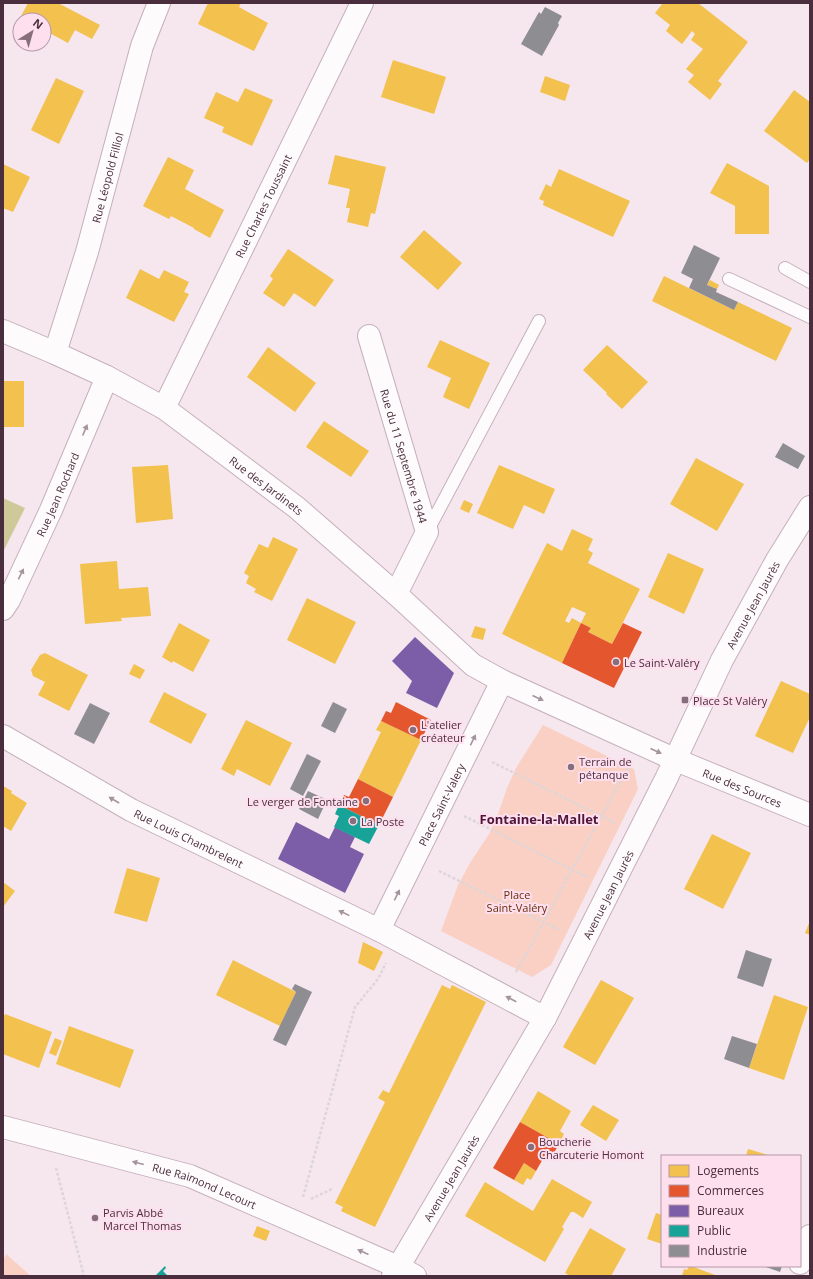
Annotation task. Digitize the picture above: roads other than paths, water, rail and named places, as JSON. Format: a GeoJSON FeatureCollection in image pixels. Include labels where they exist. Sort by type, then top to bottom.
{"type":"FeatureCollection","features":[{"type":"Feature","properties":{"kind":"street","name":"Rue Léopold Filliol"},"geometry":{"type":"LineString","coordinates":[[55,353],[87,252],[142,46],[159,3]]}},
{"type":"Feature","properties":{"kind":"street","name":"Rue Charles Toussaint"},"geometry":{"type":"LineString","coordinates":[[164,408],[362,3]]}},
{"type":"Feature","properties":{"kind":"street","name":"Rue des Jardinets"},"geometry":{"type":"LineString","coordinates":[[3,331],[107,377],[164,408],[296,506],[396,594],[473,665],[502,682]]}},
{"type":"Feature","properties":{"kind":"street","name":"Rue du 11 Septembre 1944"},"geometry":{"type":"LineString","coordinates":[[369,336],[427,532],[396,594]]}},
{"type":"Feature","properties":{"kind":"street","name":"Rue Jean Rochard"},"geometry":{"type":"LineString","coordinates":[[5,602],[51,510],[107,377]]}},
{"type":"Feature","properties":{"kind":"street","name":"Avenue Jean Jaurès"},"geometry":{"type":"LineString","coordinates":[[402,1273],[545,1018],[676,760],[722,660],[777,560],[810,507]]}},
{"type":"Feature","properties":{"kind":"street"},"geometry":{"type":"LineString","coordinates":[[502,682],[676,760]]}},
{"type":"Feature","properties":{"kind":"street","name":"Place Saint-Valery"},"geometry":{"type":"LineString","coordinates":[[379,930],[502,682]]}},
{"type":"Feature","properties":{"kind":"street","name":"Rue Louis Chambrelent"},"geometry":{"type":"LineString","coordinates":[[3,736],[131,810],[379,930]]}},
{"type":"Feature","properties":{"kind":"street","name":"Rue des Sources"},"geometry":{"type":"LineString","coordinates":[[676,760],[810,815]]}},
{"type":"Feature","properties":{"kind":"street"},"geometry":{"type":"LineString","coordinates":[[379,930],[545,1018]]}},
{"type":"Feature","properties":{"kind":"street","name":"Rue Raimond Lecourt"},"geometry":{"type":"LineString","coordinates":[[3,1126],[190,1176],[299,1213],[402,1273]]}},
{"type":"Feature","properties":{"kind":"street"},"geometry":{"type":"LineString","coordinates":[[801,1260],[810,1236]]}},
{"type":"Feature","properties":{"kind":"lane"},"geometry":{"type":"LineString","coordinates":[[785,268],[810,282]]}},
{"type":"Feature","properties":{"kind":"lane"},"geometry":{"type":"LineString","coordinates":[[729,279],[810,317]]}},
{"type":"Feature","properties":{"kind":"lane"},"geometry":{"type":"LineString","coordinates":[[427,532],[539,321]]}},
{"type":"Feature","properties":{"kind":"place","name":"Le Saint-Valéry"},"geometry":{"type":"Point","coordinates":[616,662]}},
{"type":"Feature","properties":{"kind":"place","name":"Place St Valéry"},"geometry":{"type":"Point","coordinates":[685,700]}},
{"type":"Feature","properties":{"kind":"place","name":"L'atelier créateur"},"geometry":{"type":"Point","coordinates":[413,730]}},
{"type":"Feature","properties":{"kind":"place","name":"Terrain de pétanque"},"geometry":{"type":"Point","coordinates":[571,767]}},
{"type":"Feature","properties":{"kind":"place","name":"Le verger de Fontaine"},"geometry":{"type":"Point","coordinates":[366,801]}},
{"type":"Feature","properties":{"kind":"place","name":"La Poste"},"geometry":{"type":"Point","coordinates":[353,821]}},
{"type":"Feature","properties":{"kind":"place","name":"Boucherie Charcuterie Homont"},"geometry":{"type":"Point","coordinates":[531,1147]}},
{"type":"Feature","properties":{"kind":"place","name":"Parvis Abbé Marcel Thomas"},"geometry":{"type":"Point","coordinates":[95,1218]}},
{"type":"Feature","properties":{"kind":"district","name":"Fontaine-la-Mallet"},"geometry":{"type":"Point","coordinates":[539,819]}},
{"type":"Feature","properties":{"kind":"park label","name":"Place Saint-Valéry"},"geometry":{"type":"Point","coordinates":[517,900]}}]}
